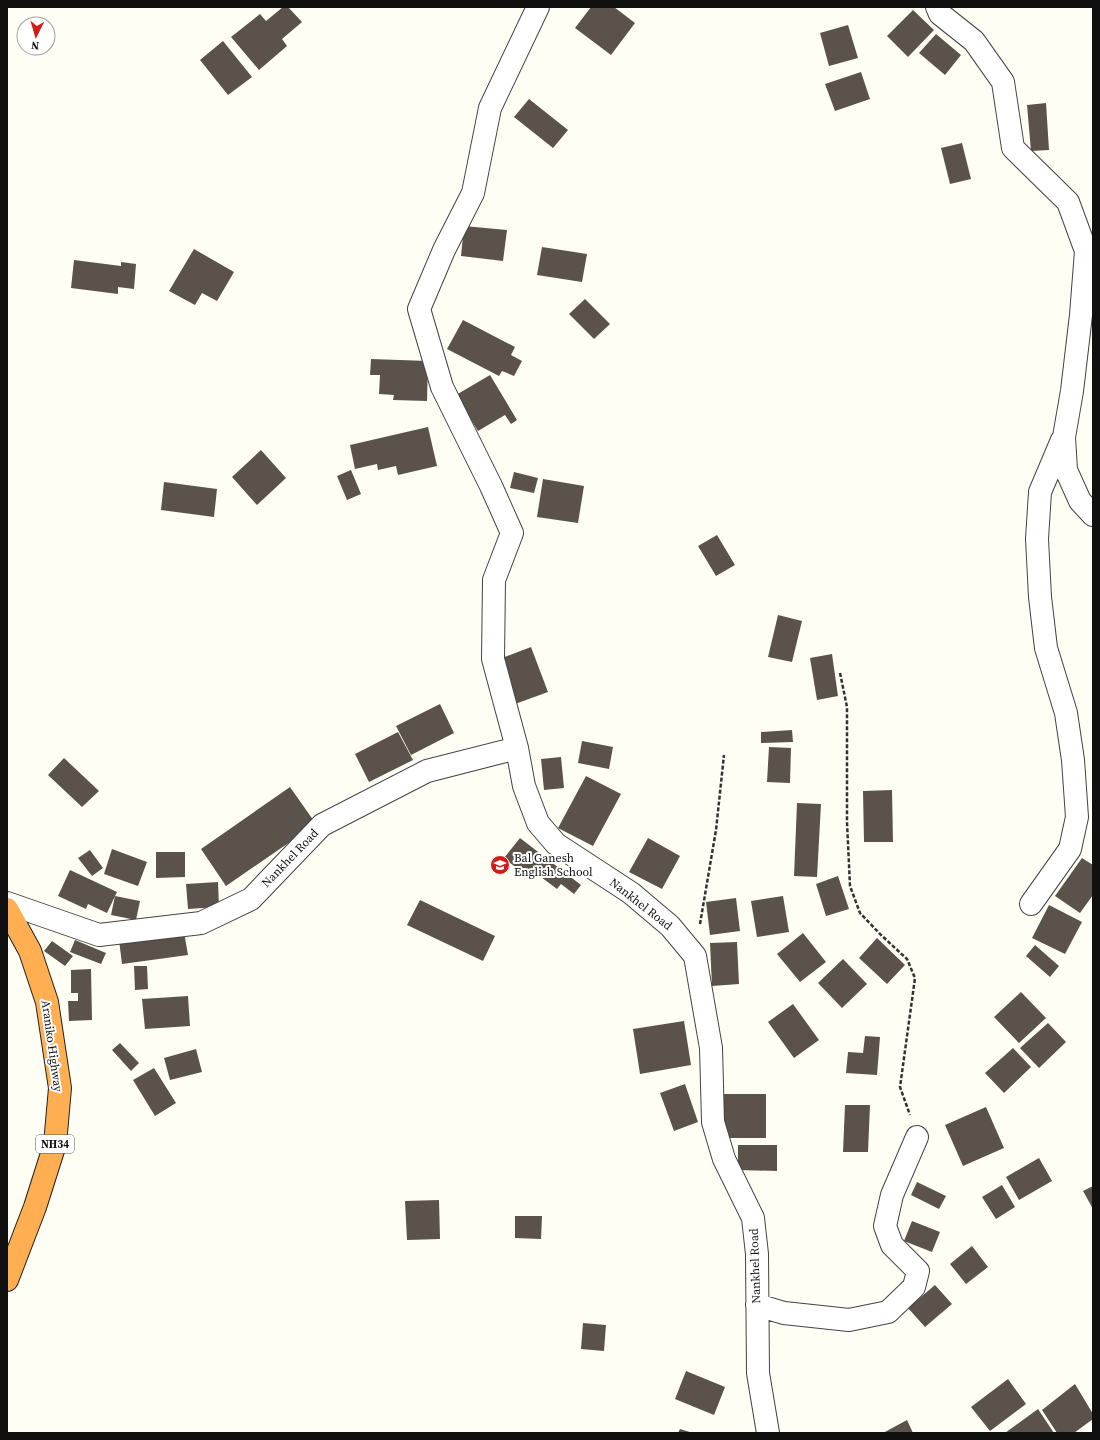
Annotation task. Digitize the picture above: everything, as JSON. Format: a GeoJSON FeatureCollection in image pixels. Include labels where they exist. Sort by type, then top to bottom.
{"type":"FeatureCollection","features":[{"type":"Feature","properties":{"kind":"highway","name":"Araniko Highway"},"geometry":{"type":"LineString","coordinates":[[7,909],[30,952],[47,1002],[60,1088],[55,1144],[35,1207],[7,1280]]}},
{"type":"Feature","properties":{"kind":"street"},"geometry":{"type":"LineString","coordinates":[[517,748],[493,659],[494,580],[512,533],[491,486],[442,387],[420,309],[444,250],[473,193],[490,108],[538,7]]}},
{"type":"Feature","properties":{"kind":"street"},"geometry":{"type":"LineString","coordinates":[[937,7],[940,14],[974,41],[1003,82],[1013,148],[1068,202],[1086,252],[1072,391],[1064,437],[1066,470],[1080,501],[1093,515]]}},
{"type":"Feature","properties":{"kind":"street"},"geometry":{"type":"LineString","coordinates":[[1031,904],[1070,850],[1077,817],[1073,760],[1066,713],[1046,648],[1040,597],[1037,539],[1040,492],[1064,437]]}},
{"type":"Feature","properties":{"kind":"street","name":"Nankhel Road"},"geometry":{"type":"LineString","coordinates":[[7,903],[99,935],[201,923],[251,899],[322,825],[427,771],[517,748],[524,786],[538,822],[556,844],[632,894],[670,926],[695,956],[711,1048],[713,1122],[724,1159],[753,1218],[757,1254],[758,1373],[768,1433]]}},
{"type":"Feature","properties":{"kind":"street"},"geometry":{"type":"LineString","coordinates":[[757,1304],[784,1313],[848,1320],[888,1312],[914,1288],[918,1271],[892,1246],[885,1226],[892,1195],[917,1137]]}},
{"type":"Feature","properties":{"kind":"path"},"geometry":{"type":"LineString","coordinates":[[840,673],[847,707],[847,822],[850,886],[860,913],[907,959],[915,978],[900,1086],[917,1137]]}},
{"type":"Feature","properties":{"kind":"path"},"geometry":{"type":"LineString","coordinates":[[695,956],[702,904],[716,830],[724,755]]}},
{"type":"Feature","properties":{"kind":"building"},"geometry":{"type":"Polygon","coordinates":[[[283,7],[288,7],[302,22],[282,39],[287,46],[259,70],[231,37],[260,14],[266,21],[283,7]]]}},
{"type":"Feature","properties":{"kind":"building"},"geometry":{"type":"Polygon","coordinates":[[[591,7],[614,7],[635,23],[611,55],[575,28],[591,7]]]}},
{"type":"Feature","properties":{"kind":"building"},"geometry":{"type":"Polygon","coordinates":[[[913,10],[934,30],[908,57],[887,36],[913,10]]]}},
{"type":"Feature","properties":{"kind":"building"},"geometry":{"type":"Polygon","coordinates":[[[848,25],[858,58],[829,66],[820,33],[848,25]]]}},
{"type":"Feature","properties":{"kind":"building"},"geometry":{"type":"Polygon","coordinates":[[[936,34],[961,55],[945,75],[919,53],[936,34]]]}},
{"type":"Feature","properties":{"kind":"building"},"geometry":{"type":"Polygon","coordinates":[[[223,41],[252,77],[228,95],[200,60],[223,41]]]}},
{"type":"Feature","properties":{"kind":"building"},"geometry":{"type":"Polygon","coordinates":[[[861,72],[870,99],[835,111],[825,84],[861,72]]]}},
{"type":"Feature","properties":{"kind":"building"},"geometry":{"type":"Polygon","coordinates":[[[529,99],[568,130],[553,148],[514,117],[529,99]]]}},
{"type":"Feature","properties":{"kind":"building"},"geometry":{"type":"Polygon","coordinates":[[[1046,103],[1049,150],[1031,151],[1027,105],[1046,103]]]}},
{"type":"Feature","properties":{"kind":"building"},"geometry":{"type":"Polygon","coordinates":[[[962,143],[971,179],[950,184],[941,148],[962,143]]]}},
{"type":"Feature","properties":{"kind":"building"},"geometry":{"type":"Polygon","coordinates":[[[464,226],[507,230],[503,261],[461,256],[464,226]]]}},
{"type":"Feature","properties":{"kind":"building"},"geometry":{"type":"Polygon","coordinates":[[[542,247],[587,254],[582,282],[537,275],[542,247]]]}},
{"type":"Feature","properties":{"kind":"building"},"geometry":{"type":"Polygon","coordinates":[[[194,249],[234,272],[217,301],[202,293],[195,305],[169,291],[194,249]]]}},
{"type":"Feature","properties":{"kind":"building"},"geometry":{"type":"Polygon","coordinates":[[[74,260],[121,266],[121,262],[136,264],[134,289],[118,287],[118,294],[71,288],[74,260]]]}},
{"type":"Feature","properties":{"kind":"building"},"geometry":{"type":"Polygon","coordinates":[[[585,299],[610,324],[594,339],[569,314],[585,299]]]}},
{"type":"Feature","properties":{"kind":"building"},"geometry":{"type":"Polygon","coordinates":[[[463,320],[515,347],[511,355],[522,361],[514,376],[502,371],[499,376],[447,349],[463,320]]]}},
{"type":"Feature","properties":{"kind":"building"},"geometry":{"type":"Polygon","coordinates":[[[371,359],[428,361],[427,401],[393,400],[394,395],[379,394],[380,375],[370,375],[371,359]]]}},
{"type":"Feature","properties":{"kind":"building"},"geometry":{"type":"Polygon","coordinates":[[[490,375],[517,420],[511,424],[505,415],[478,431],[456,395],[490,375]]]}},
{"type":"Feature","properties":{"kind":"building"},"geometry":{"type":"Polygon","coordinates":[[[428,427],[437,466],[398,475],[396,466],[378,470],[377,464],[355,469],[350,445],[428,427]]]}},
{"type":"Feature","properties":{"kind":"building"},"geometry":{"type":"Polygon","coordinates":[[[261,450],[286,478],[257,505],[232,477],[261,450]]]}},
{"type":"Feature","properties":{"kind":"building"},"geometry":{"type":"Polygon","coordinates":[[[351,470],[361,494],[347,500],[337,476],[351,470]]]}},
{"type":"Feature","properties":{"kind":"building"},"geometry":{"type":"Polygon","coordinates":[[[514,472],[538,478],[534,493],[510,488],[514,472]]]}},
{"type":"Feature","properties":{"kind":"building"},"geometry":{"type":"Polygon","coordinates":[[[543,479],[584,486],[578,523],[537,517],[543,479]]]}},
{"type":"Feature","properties":{"kind":"building"},"geometry":{"type":"Polygon","coordinates":[[[164,482],[217,489],[214,517],[161,510],[164,482]]]}},
{"type":"Feature","properties":{"kind":"building"},"geometry":{"type":"Polygon","coordinates":[[[717,535],[735,565],[716,576],[698,546],[717,535]]]}},
{"type":"Feature","properties":{"kind":"building"},"geometry":{"type":"Polygon","coordinates":[[[778,615],[802,621],[792,662],[768,657],[778,615]]]}},
{"type":"Feature","properties":{"kind":"building"},"geometry":{"type":"Polygon","coordinates":[[[531,647],[548,692],[515,704],[499,659],[531,647]]]}},
{"type":"Feature","properties":{"kind":"building"},"geometry":{"type":"Polygon","coordinates":[[[832,654],[838,696],[817,700],[810,658],[832,654]]]}},
{"type":"Feature","properties":{"kind":"building"},"geometry":{"type":"Polygon","coordinates":[[[440,704],[454,733],[411,755],[396,726],[440,704]]]}},
{"type":"Feature","properties":{"kind":"building"},"geometry":{"type":"Polygon","coordinates":[[[792,730],[793,742],[761,743],[761,732],[792,730]]]}},
{"type":"Feature","properties":{"kind":"building"},"geometry":{"type":"Polygon","coordinates":[[[398,732],[413,760],[369,782],[355,754],[398,732]]]}},
{"type":"Feature","properties":{"kind":"building"},"geometry":{"type":"Polygon","coordinates":[[[582,741],[613,747],[609,769],[578,763],[582,741]]]}},
{"type":"Feature","properties":{"kind":"building"},"geometry":{"type":"Polygon","coordinates":[[[769,747],[791,748],[790,783],[767,782],[769,747]]]}},
{"type":"Feature","properties":{"kind":"building"},"geometry":{"type":"Polygon","coordinates":[[[561,757],[564,788],[544,790],[541,759],[561,757]]]}},
{"type":"Feature","properties":{"kind":"building"},"geometry":{"type":"Polygon","coordinates":[[[64,758],[99,791],[82,807],[48,775],[64,758]]]}},
{"type":"Feature","properties":{"kind":"building"},"geometry":{"type":"Polygon","coordinates":[[[586,776],[621,794],[593,846],[558,828],[586,776]]]}},
{"type":"Feature","properties":{"kind":"building"},"geometry":{"type":"Polygon","coordinates":[[[290,787],[316,824],[226,886],[201,849],[290,787]]]}},
{"type":"Feature","properties":{"kind":"building"},"geometry":{"type":"Polygon","coordinates":[[[892,790],[893,842],[864,842],[863,791],[892,790]]]}},
{"type":"Feature","properties":{"kind":"building"},"geometry":{"type":"Polygon","coordinates":[[[797,803],[821,804],[817,877],[794,876],[797,803]]]}},
{"type":"Feature","properties":{"kind":"building"},"geometry":{"type":"Polygon","coordinates":[[[520,838],[581,885],[574,894],[561,884],[557,889],[537,874],[532,880],[504,858],[520,838]]]}},
{"type":"Feature","properties":{"kind":"building"},"geometry":{"type":"Polygon","coordinates":[[[648,838],[680,856],[662,889],[629,872],[648,838]]]}},
{"type":"Feature","properties":{"kind":"building"},"geometry":{"type":"Polygon","coordinates":[[[112,849],[147,862],[138,886],[104,874],[112,849]]]}},
{"type":"Feature","properties":{"kind":"building"},"geometry":{"type":"Polygon","coordinates":[[[90,850],[103,868],[92,876],[78,858],[90,850]]]}},
{"type":"Feature","properties":{"kind":"building"},"geometry":{"type":"Polygon","coordinates":[[[156,852],[185,852],[185,877],[156,878],[156,852]]]}},
{"type":"Feature","properties":{"kind":"building"},"geometry":{"type":"Polygon","coordinates":[[[1082,858],[1093,865],[1093,895],[1080,913],[1055,896],[1082,858]]]}},
{"type":"Feature","properties":{"kind":"building"},"geometry":{"type":"Polygon","coordinates":[[[70,870],[117,892],[107,913],[88,904],[86,909],[58,896],[70,870]]]}},
{"type":"Feature","properties":{"kind":"building"},"geometry":{"type":"Polygon","coordinates":[[[838,876],[849,909],[826,916],[816,884],[838,876]]]}},
{"type":"Feature","properties":{"kind":"building"},"geometry":{"type":"Polygon","coordinates":[[[218,882],[219,907],[188,909],[186,884],[218,882]]]}},
{"type":"Feature","properties":{"kind":"building"},"geometry":{"type":"Polygon","coordinates":[[[115,896],[140,901],[136,920],[111,915],[115,896]]]}},
{"type":"Feature","properties":{"kind":"building"},"geometry":{"type":"Polygon","coordinates":[[[783,896],[789,932],[757,937],[751,901],[783,896]]]}},
{"type":"Feature","properties":{"kind":"building"},"geometry":{"type":"Polygon","coordinates":[[[736,898],[740,931],[710,935],[706,902],[736,898]]]}},
{"type":"Feature","properties":{"kind":"building"},"geometry":{"type":"Polygon","coordinates":[[[420,900],[495,936],[483,961],[407,925],[420,900]]]}},
{"type":"Feature","properties":{"kind":"building"},"geometry":{"type":"Polygon","coordinates":[[[1049,905],[1082,922],[1065,954],[1032,938],[1049,905]]]}},
{"type":"Feature","properties":{"kind":"building"},"geometry":{"type":"Polygon","coordinates":[[[184,932],[188,955],[122,964],[119,940],[184,932]]]}},
{"type":"Feature","properties":{"kind":"building"},"geometry":{"type":"Polygon","coordinates":[[[803,933],[826,962],[800,982],[777,954],[803,933]]]}},
{"type":"Feature","properties":{"kind":"building"},"geometry":{"type":"Polygon","coordinates":[[[877,938],[905,965],[887,984],[859,958],[877,938]]]}},
{"type":"Feature","properties":{"kind":"building"},"geometry":{"type":"Polygon","coordinates":[[[75,940],[106,953],[101,964],[70,952],[75,940]]]}},
{"type":"Feature","properties":{"kind":"building"},"geometry":{"type":"Polygon","coordinates":[[[52,941],[73,956],[65,966],[44,951],[52,941]]]}},
{"type":"Feature","properties":{"kind":"building"},"geometry":{"type":"Polygon","coordinates":[[[737,942],[739,984],[712,986],[710,943],[737,942]]]}},
{"type":"Feature","properties":{"kind":"building"},"geometry":{"type":"Polygon","coordinates":[[[1035,945],[1059,966],[1050,977],[1026,956],[1035,945]]]}},
{"type":"Feature","properties":{"kind":"building"},"geometry":{"type":"Polygon","coordinates":[[[843,959],[867,984],[842,1008],[818,983],[843,959]]]}},
{"type":"Feature","properties":{"kind":"building"},"geometry":{"type":"Polygon","coordinates":[[[134,966],[147,966],[148,989],[135,990],[134,966]]]}},
{"type":"Feature","properties":{"kind":"building"},"geometry":{"type":"Polygon","coordinates":[[[91,969],[92,1020],[69,1021],[68,1001],[78,1001],[78,993],[71,993],[71,970],[91,969]]]}},
{"type":"Feature","properties":{"kind":"building"},"geometry":{"type":"Polygon","coordinates":[[[1021,992],[1046,1018],[1019,1043],[994,1017],[1021,992]]]}},
{"type":"Feature","properties":{"kind":"building"},"geometry":{"type":"Polygon","coordinates":[[[188,996],[190,1026],[145,1029],[142,999],[188,996]]]}},
{"type":"Feature","properties":{"kind":"building"},"geometry":{"type":"Polygon","coordinates":[[[793,1004],[819,1040],[794,1058],[768,1022],[793,1004]]]}},
{"type":"Feature","properties":{"kind":"building"},"geometry":{"type":"Polygon","coordinates":[[[684,1021],[691,1065],[640,1074],[633,1029],[684,1021]]]}},
{"type":"Feature","properties":{"kind":"building"},"geometry":{"type":"Polygon","coordinates":[[[1048,1023],[1066,1042],[1039,1068],[1020,1048],[1048,1023]]]}},
{"type":"Feature","properties":{"kind":"building"},"geometry":{"type":"Polygon","coordinates":[[[865,1036],[880,1037],[877,1075],[846,1073],[848,1052],[863,1053],[865,1036]]]}},
{"type":"Feature","properties":{"kind":"building"},"geometry":{"type":"Polygon","coordinates":[[[120,1043],[139,1063],[131,1071],[112,1050],[120,1043]]]}},
{"type":"Feature","properties":{"kind":"building"},"geometry":{"type":"Polygon","coordinates":[[[1013,1048],[1031,1067],[1004,1093],[985,1073],[1013,1048]]]}},
{"type":"Feature","properties":{"kind":"building"},"geometry":{"type":"Polygon","coordinates":[[[196,1049],[202,1072],[170,1080],[164,1058],[196,1049]]]}},
{"type":"Feature","properties":{"kind":"building"},"geometry":{"type":"Polygon","coordinates":[[[154,1068],[176,1103],[155,1116],[133,1080],[154,1068]]]}},
{"type":"Feature","properties":{"kind":"building"},"geometry":{"type":"Polygon","coordinates":[[[685,1084],[698,1122],[674,1131],[660,1093],[685,1084]]]}},
{"type":"Feature","properties":{"kind":"building"},"geometry":{"type":"Polygon","coordinates":[[[723,1094],[766,1094],[766,1138],[723,1138],[723,1094]]]}},
{"type":"Feature","properties":{"kind":"building"},"geometry":{"type":"Polygon","coordinates":[[[845,1105],[870,1105],[868,1152],[843,1152],[845,1105]]]}},
{"type":"Feature","properties":{"kind":"building"},"geometry":{"type":"Polygon","coordinates":[[[986,1107],[1004,1148],[963,1166],[945,1125],[986,1107]]]}},
{"type":"Feature","properties":{"kind":"building"},"geometry":{"type":"Polygon","coordinates":[[[738,1145],[777,1145],[777,1171],[738,1170],[738,1145]]]}},
{"type":"Feature","properties":{"kind":"building"},"geometry":{"type":"Polygon","coordinates":[[[1039,1158],[1052,1181],[1019,1200],[1006,1177],[1039,1158]]]}},
{"type":"Feature","properties":{"kind":"building"},"geometry":{"type":"Polygon","coordinates":[[[917,1182],[946,1196],[939,1209],[911,1195],[917,1182]]]}},
{"type":"Feature","properties":{"kind":"building"},"geometry":{"type":"Polygon","coordinates":[[[1002,1185],[1015,1207],[996,1219],[982,1197],[1002,1185]]]}},
{"type":"Feature","properties":{"kind":"building"},"geometry":{"type":"Polygon","coordinates":[[[1093,1186],[1093,1209],[1083,1191],[1093,1186]]]}},
{"type":"Feature","properties":{"kind":"building"},"geometry":{"type":"Polygon","coordinates":[[[439,1200],[440,1239],[407,1240],[405,1201],[439,1200]]]}},
{"type":"Feature","properties":{"kind":"building"},"geometry":{"type":"Polygon","coordinates":[[[515,1216],[542,1216],[541,1239],[515,1238],[515,1216]]]}},
{"type":"Feature","properties":{"kind":"building"},"geometry":{"type":"Polygon","coordinates":[[[912,1221],[940,1232],[932,1252],[904,1241],[912,1221]]]}},
{"type":"Feature","properties":{"kind":"building"},"geometry":{"type":"Polygon","coordinates":[[[972,1246],[988,1267],[966,1284],[950,1264],[972,1246]]]}},
{"type":"Feature","properties":{"kind":"building"},"geometry":{"type":"Polygon","coordinates":[[[935,1285],[952,1304],[925,1327],[908,1308],[935,1285]]]}},
{"type":"Feature","properties":{"kind":"building"},"geometry":{"type":"Polygon","coordinates":[[[583,1323],[606,1325],[604,1351],[581,1349],[583,1323]]]}},
{"type":"Feature","properties":{"kind":"building"},"geometry":{"type":"Polygon","coordinates":[[[686,1371],[725,1387],[714,1415],[675,1399],[686,1371]]]}},
{"type":"Feature","properties":{"kind":"building"},"geometry":{"type":"Polygon","coordinates":[[[1008,1379],[1026,1404],[990,1431],[971,1407],[1008,1379]]]}},
{"type":"Feature","properties":{"kind":"building"},"geometry":{"type":"Polygon","coordinates":[[[1075,1384],[1093,1414],[1093,1419],[1074,1433],[1057,1433],[1042,1410],[1075,1384]]]}},
{"type":"Feature","properties":{"kind":"building"},"geometry":{"type":"Polygon","coordinates":[[[1038,1409],[1054,1433],[1005,1433],[1038,1409]]]}},
{"type":"Feature","properties":{"kind":"building"},"geometry":{"type":"Polygon","coordinates":[[[907,1420],[913,1433],[883,1433],[907,1420]]]}},
{"type":"Feature","properties":{"kind":"building"},"geometry":{"type":"Polygon","coordinates":[[[680,1429],[693,1433],[678,1433],[680,1429]]]}},
{"type":"Feature","properties":{"kind":"place","name":"Bal Ganesh English School"},"geometry":{"type":"Point","coordinates":[500,865]}}]}
